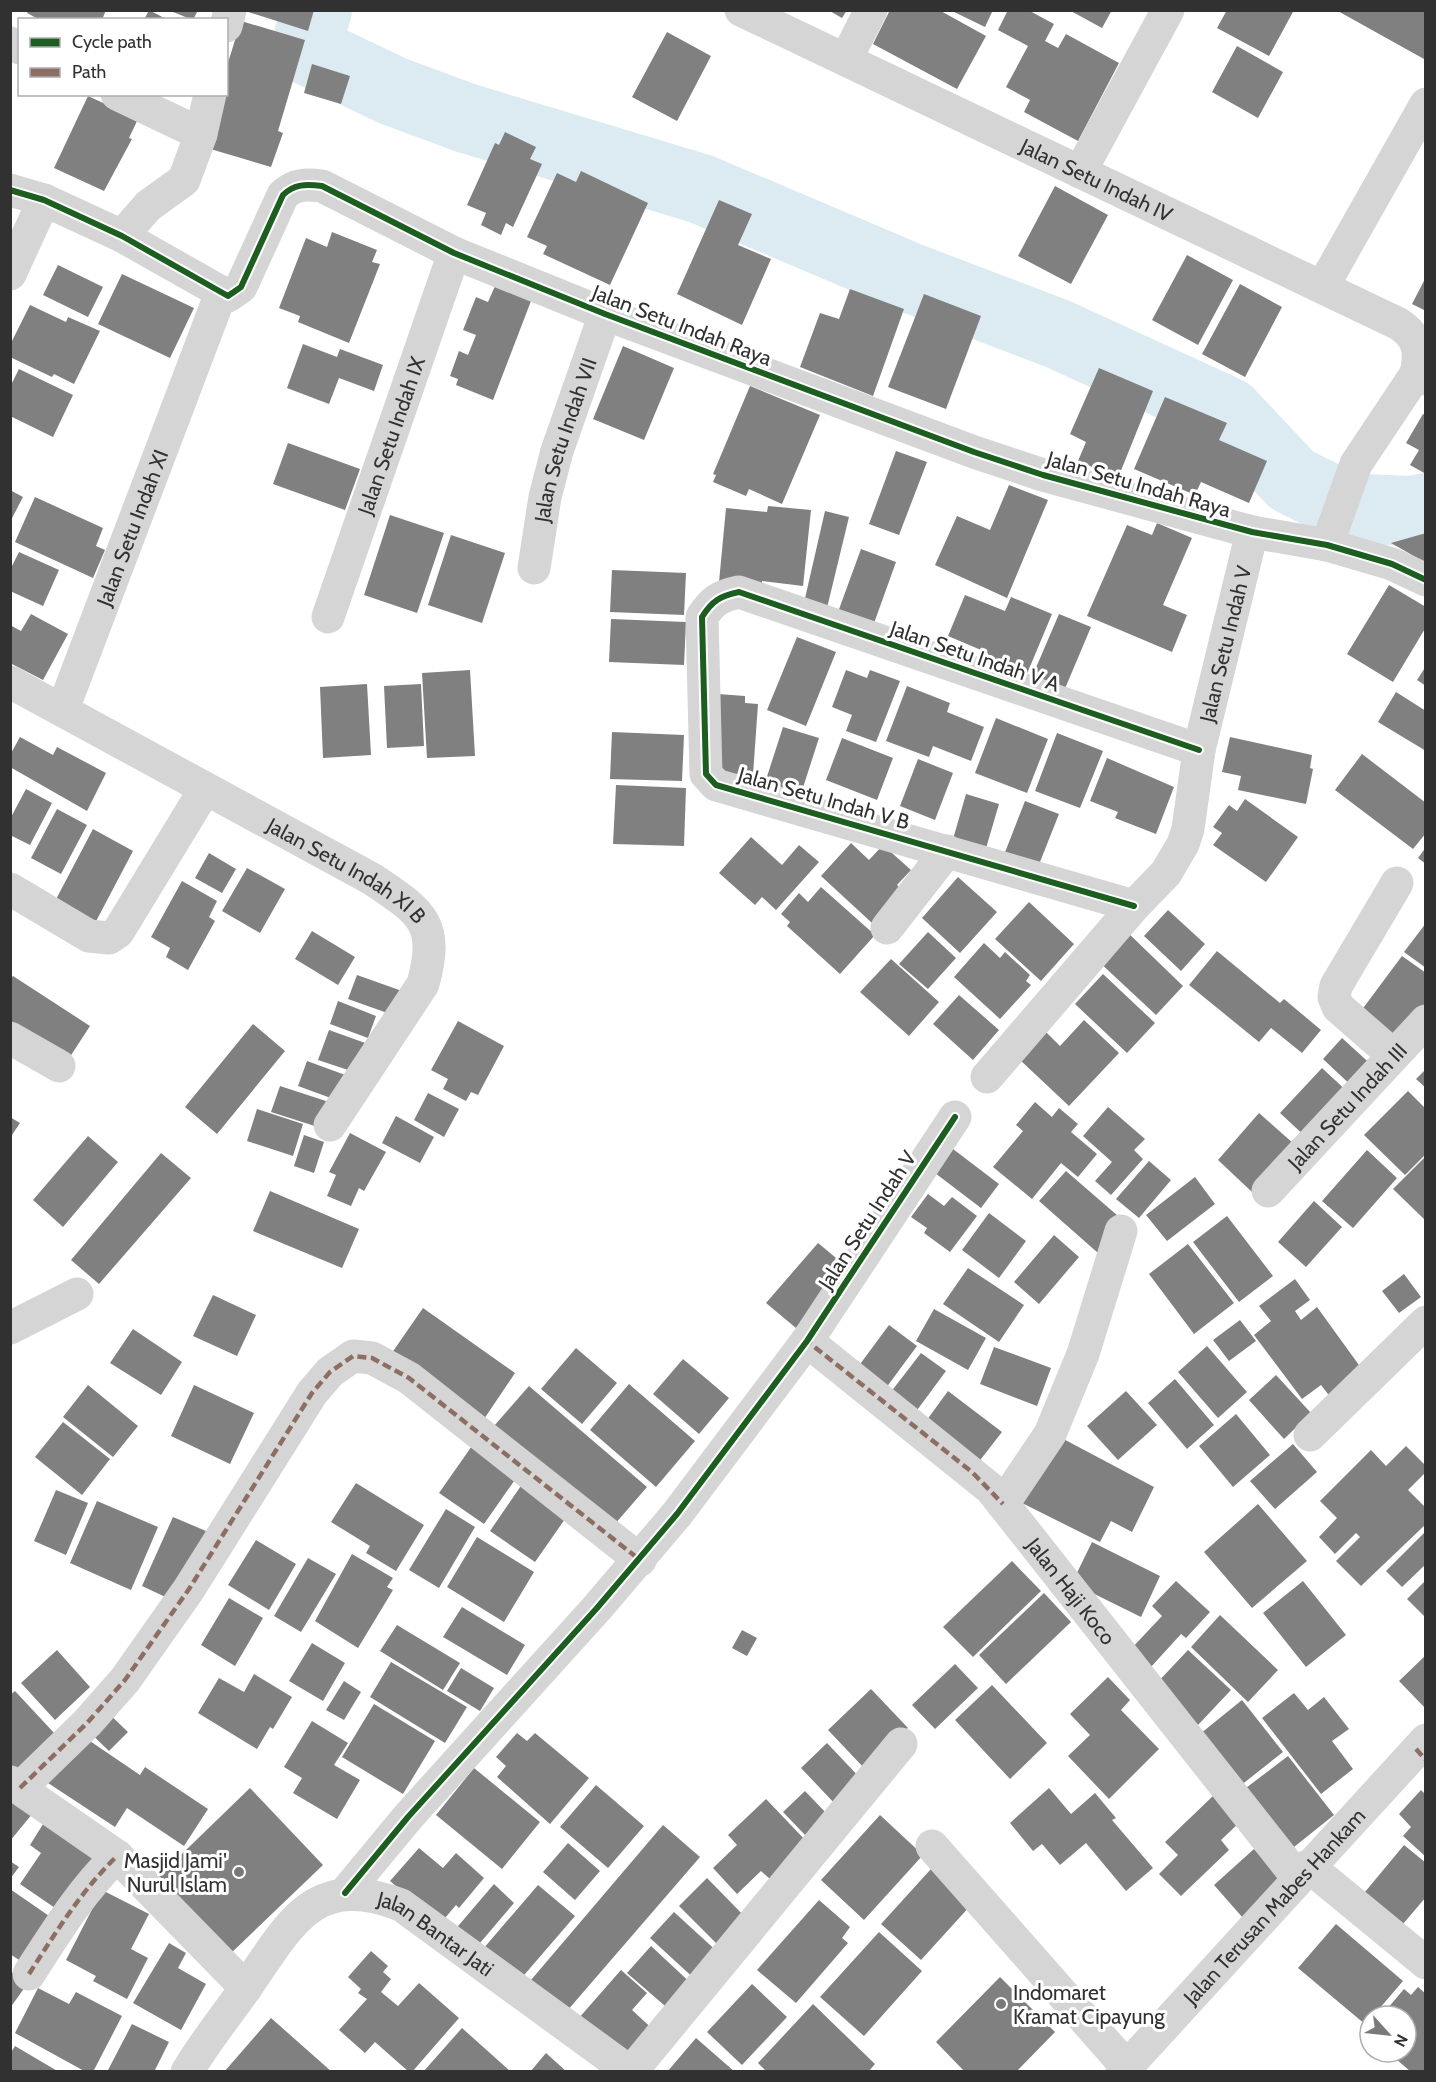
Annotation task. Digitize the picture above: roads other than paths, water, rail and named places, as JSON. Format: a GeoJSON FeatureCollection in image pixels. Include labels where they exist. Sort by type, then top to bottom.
{"type":"FeatureCollection","features":[{"type":"Feature","properties":{"kind":"street","name":"Jalan Setu Indah IV"},"geometry":{"type":"LineString","coordinates":[[741,10],[1323,286],[1410,332],[1419,349],[1421,376],[1356,464],[1333,530]]}},
{"type":"Feature","properties":{"kind":"street"},"geometry":{"type":"LineString","coordinates":[[846,59],[872,10]]}},
{"type":"Feature","properties":{"kind":"street"},"geometry":{"type":"LineString","coordinates":[[1080,172],[1168,10]]}},
{"type":"Feature","properties":{"kind":"street"},"geometry":{"type":"LineString","coordinates":[[121,96],[201,134]]}},
{"type":"Feature","properties":{"kind":"street"},"geometry":{"type":"LineString","coordinates":[[122,236],[148,206],[184,180],[201,134],[210,96]]}},
{"type":"Feature","properties":{"kind":"street"},"geometry":{"type":"LineString","coordinates":[[1323,286],[1425,104]]}},
{"type":"Feature","properties":{"kind":"street","name":"Jalan Setu Indah Raya"},"geometry":{"type":"LineString","coordinates":[[221,293],[228,296],[240,287],[283,195],[291,188],[307,184],[322,186],[454,253],[605,314],[974,452],[1054,478],[1252,532],[1333,530],[1425,580]]}},
{"type":"Feature","properties":{"kind":"street"},"geometry":{"type":"LineString","coordinates":[[10,190],[44,200],[122,236],[221,293]]}},
{"type":"Feature","properties":{"kind":"street"},"geometry":{"type":"LineString","coordinates":[[10,274],[44,200]]}},
{"type":"Feature","properties":{"kind":"street","name":"Jalan Setu Indah IX"},"geometry":{"type":"LineString","coordinates":[[328,617],[454,253]]}},
{"type":"Feature","properties":{"kind":"street","name":"Jalan Setu Indah XI"},"geometry":{"type":"LineString","coordinates":[[63,709],[221,293]]}},
{"type":"Feature","properties":{"kind":"street","name":"Jalan Setu Indah VII"},"geometry":{"type":"LineString","coordinates":[[534,568],[545,497],[554,459],[605,314]]}},
{"type":"Feature","properties":{"kind":"street","name":"Jalan Setu Indah V"},"geometry":{"type":"LineString","coordinates":[[987,1077],[1134,906],[1166,873],[1183,844],[1188,829],[1199,750],[1252,532]]}},
{"type":"Feature","properties":{"kind":"street","name":"Jalan Setu Indah V A"},"geometry":{"type":"LineString","coordinates":[[739,592],[1199,750]]}},
{"type":"Feature","properties":{"kind":"street","name":"Jalan Setu Indah V B"},"geometry":{"type":"LineString","coordinates":[[739,592],[720,596],[709,605],[702,617],[706,774],[716,785],[1134,906]]}},
{"type":"Feature","properties":{"kind":"street"},"geometry":{"type":"LineString","coordinates":[[10,682],[63,709]]}},
{"type":"Feature","properties":{"kind":"street","name":"Jalan Setu Indah XI B"},"geometry":{"type":"LineString","coordinates":[[63,709],[372,879],[407,902],[429,929],[430,959],[423,984],[330,1125]]}},
{"type":"Feature","properties":{"kind":"street"},"geometry":{"type":"LineString","coordinates":[[10,889],[89,936],[109,938],[118,932],[205,789]]}},
{"type":"Feature","properties":{"kind":"street"},"geometry":{"type":"LineString","coordinates":[[887,928],[947,851]]}},
{"type":"Feature","properties":{"kind":"street"},"geometry":{"type":"LineString","coordinates":[[1393,1055],[1338,1007],[1334,996],[1336,986],[1397,883]]}},
{"type":"Feature","properties":{"kind":"street","name":"Jalan Setu Indah III"},"geometry":{"type":"LineString","coordinates":[[1268,1191],[1425,1022]]}},
{"type":"Feature","properties":{"kind":"street"},"geometry":{"type":"LineString","coordinates":[[10,1038],[59,1066]]}},
{"type":"Feature","properties":{"kind":"street","name":"Jalan Setu Indah V"},"geometry":{"type":"LineString","coordinates":[[345,1893],[448,1771],[640,1560],[807,1341],[956,1117]]}},
{"type":"Feature","properties":{"kind":"street"},"geometry":{"type":"LineString","coordinates":[[1003,1504],[1050,1434],[1083,1354],[1121,1231]]}},
{"type":"Feature","properties":{"kind":"street"},"geometry":{"type":"LineString","coordinates":[[10,1328],[77,1294]]}},
{"type":"Feature","properties":{"kind":"street"},"geometry":{"type":"LineString","coordinates":[[1310,1435],[1425,1322]]}},
{"type":"Feature","properties":{"kind":"street","name":"Jalan Haji Koco"},"geometry":{"type":"LineString","coordinates":[[807,1341],[972,1472],[1003,1504],[1303,1872],[1425,1963]]}},
{"type":"Feature","properties":{"kind":"street"},"geometry":{"type":"LineString","coordinates":[[246,1988],[117,1856],[15,1785],[87,1723],[125,1680],[189,1589],[312,1393],[330,1372],[353,1356],[372,1358],[409,1378],[640,1560]]}},
{"type":"Feature","properties":{"kind":"street"},"geometry":{"type":"LineString","coordinates":[[631,2072],[901,1744]]}},
{"type":"Feature","properties":{"kind":"street","name":"Jalan Terusan Mabes Hankam"},"geometry":{"type":"LineString","coordinates":[[1124,2069],[1303,1872],[1422,1749]]}},
{"type":"Feature","properties":{"kind":"street"},"geometry":{"type":"LineString","coordinates":[[932,1846],[1124,2069]]}},
{"type":"Feature","properties":{"kind":"street"},"geometry":{"type":"LineString","coordinates":[[29,1974],[73,1908],[97,1876],[117,1856]]}},
{"type":"Feature","properties":{"kind":"street","name":"Jalan Bantar Jati"},"geometry":{"type":"LineString","coordinates":[[187,2072],[291,1922],[315,1903],[345,1893],[379,1896],[401,1905],[631,2072]]}},
{"type":"Feature","properties":{"kind":"waterway"},"geometry":{"type":"LineString","coordinates":[[317,10],[305,49],[393,91],[466,118],[701,189],[911,278],[1058,334],[1228,412],[1292,480],[1328,498],[1364,509],[1411,511],[1426,508]]}},
{"type":"Feature","properties":{"kind":"place","name":"Masjid Jami' Nurul Islam"},"geometry":{"type":"Point","coordinates":[239,1872]}},
{"type":"Feature","properties":{"kind":"place","name":"Indomaret Kramat Cipayung"},"geometry":{"type":"Point","coordinates":[1001,2004]}}]}
